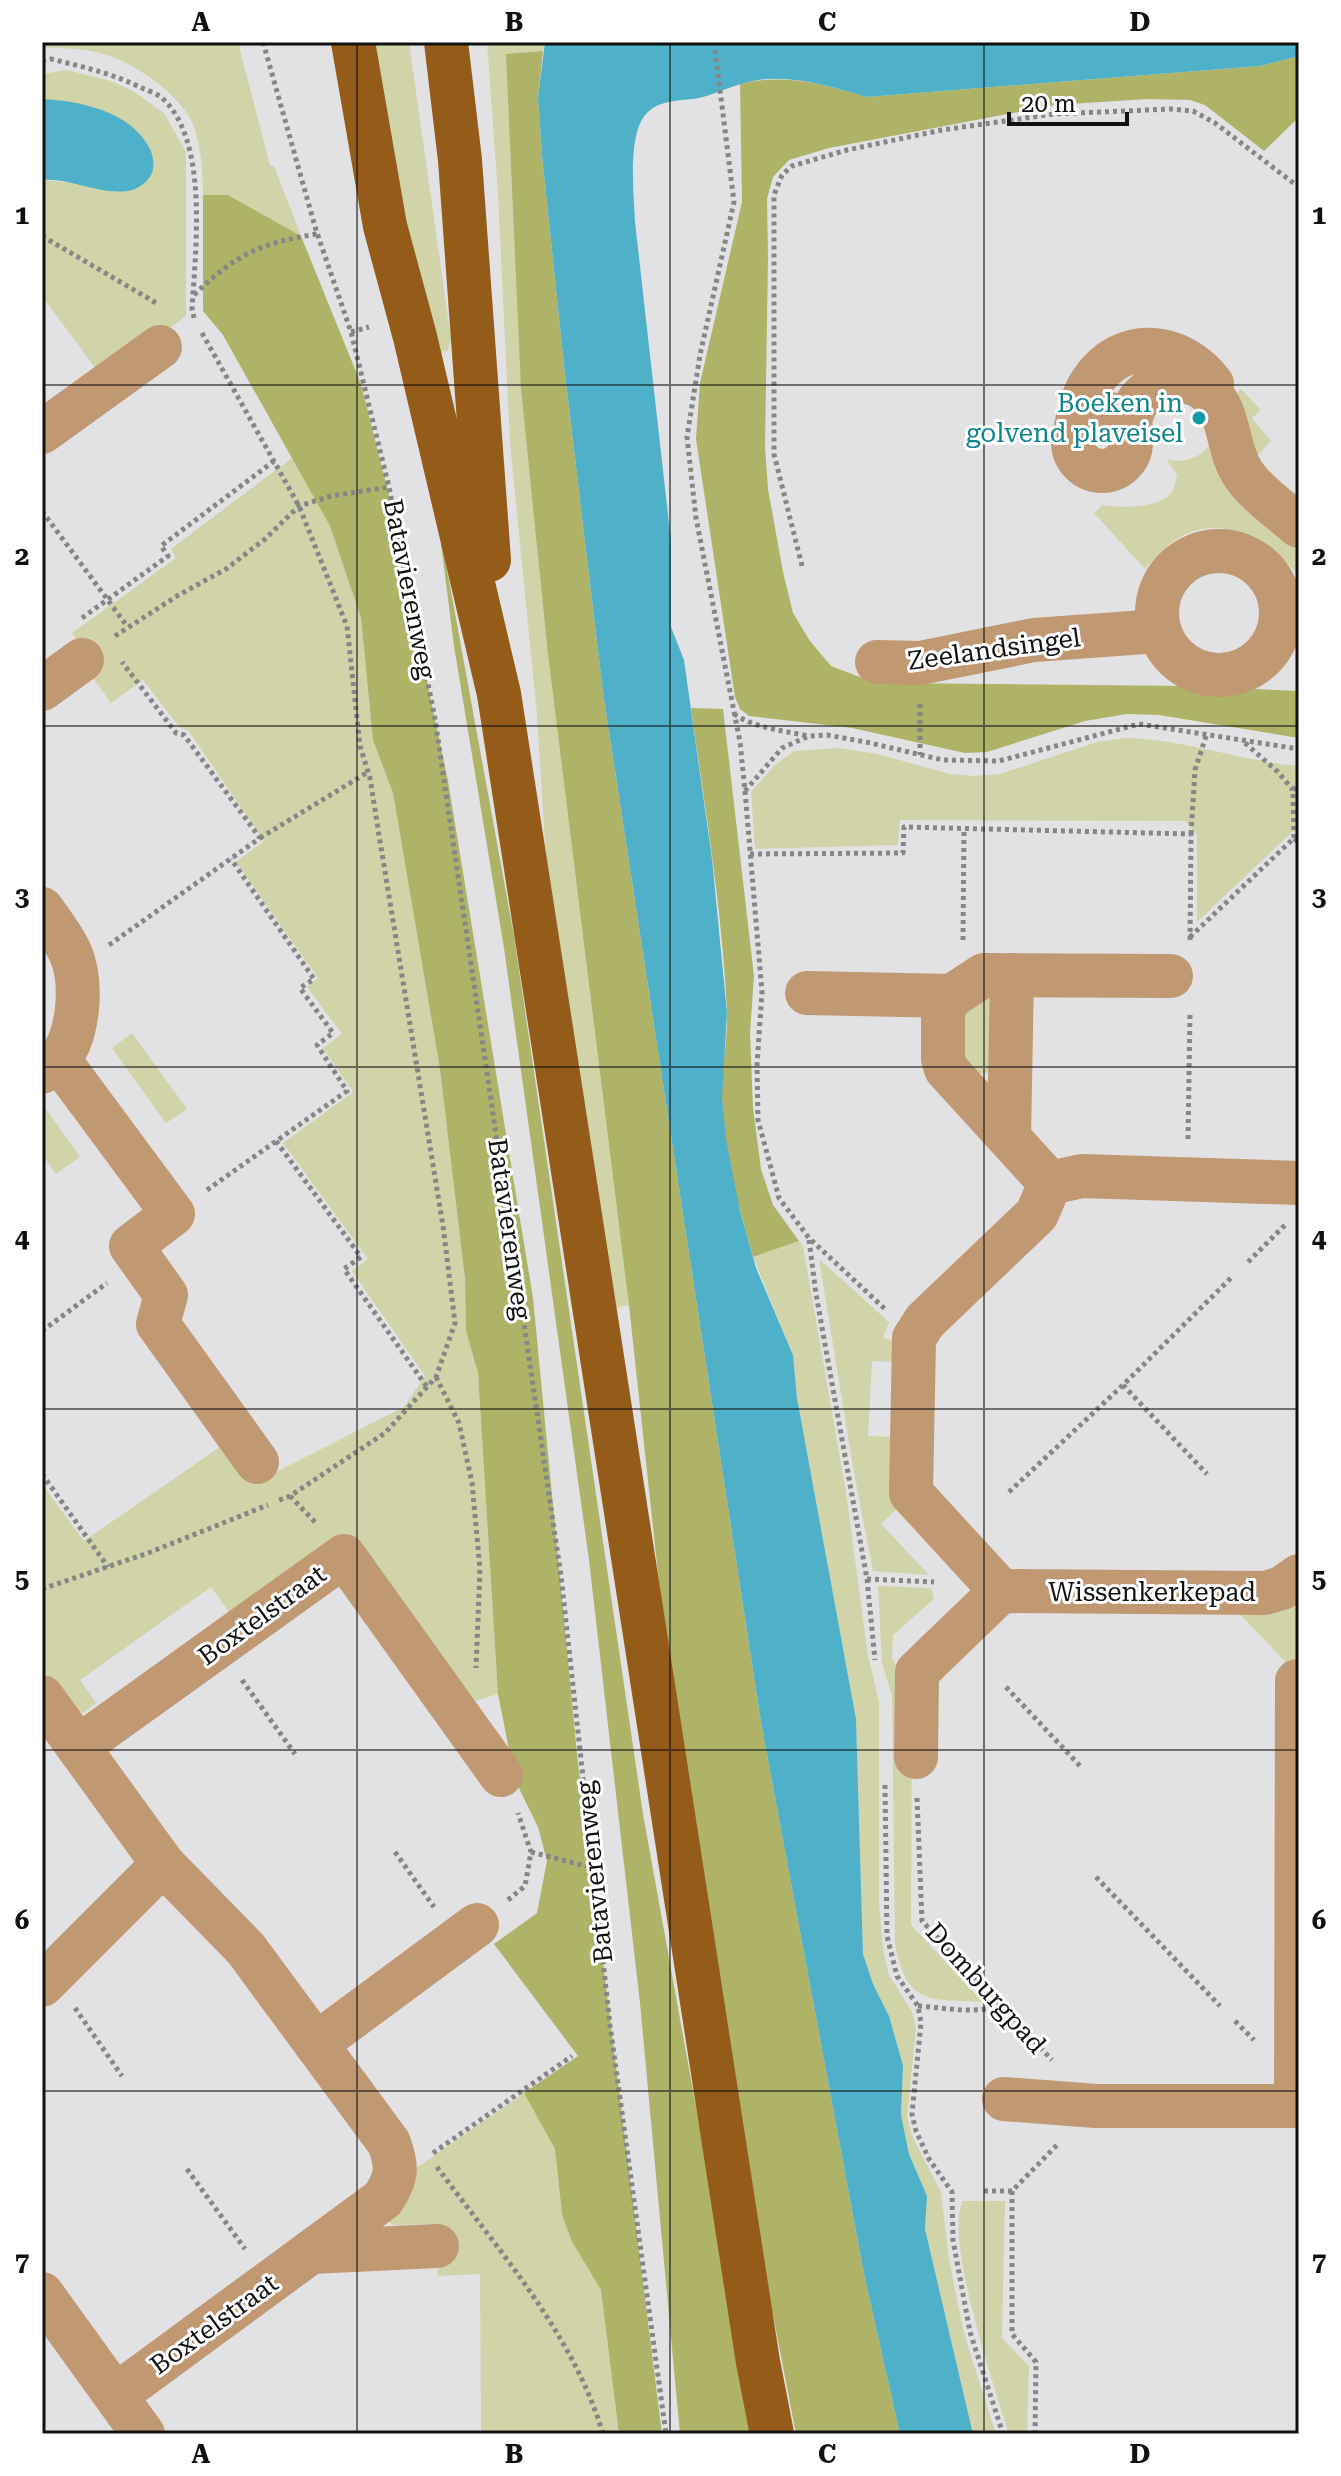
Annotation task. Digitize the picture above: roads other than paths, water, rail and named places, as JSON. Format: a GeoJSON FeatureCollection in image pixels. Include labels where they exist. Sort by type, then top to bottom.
{"type":"FeatureCollection","features":[{"type":"Feature","properties":{"kind":"main road"},"geometry":{"type":"LineString","coordinates":[[353,42],[385,226],[415,337],[499,694],[758,2362],[772,2434]]}},
{"type":"Feature","properties":{"kind":"main road"},"geometry":{"type":"LineString","coordinates":[[446,42],[460,160],[499,694]]}},
{"type":"Feature","properties":{"kind":"street"},"geometry":{"type":"LineString","coordinates":[[42,432],[170,324]]}},
{"type":"Feature","properties":{"kind":"street"},"geometry":{"type":"LineString","coordinates":[[1222,412],[1208,392],[1195,384],[1179,380],[1163,383],[1138,402],[1131,416],[1128,455],[1123,462],[1107,471],[1097,470],[1081,462],[1074,446],[1082,403],[1092,381],[1109,363],[1131,352],[1156,349],[1180,355],[1200,368],[1215,388],[1222,412],[1227,434],[1243,475],[1299,526]]}},
{"type":"Feature","properties":{"kind":"street"},"geometry":{"type":"LineString","coordinates":[[1234,674],[1254,665],[1269,651],[1279,632],[1282,611],[1278,590],[1267,572],[1251,558],[1231,551],[1210,551],[1190,558],[1173,571],[1161,588],[1157,610],[1159,631],[1168,650],[1183,664],[1203,674],[1234,674],[1299,672]]}},
{"type":"Feature","properties":{"kind":"street","name":"Zeelandsingel"},"geometry":{"type":"LineString","coordinates":[[877,662],[920,663],[1034,640],[1159,631]]}},
{"type":"Feature","properties":{"kind":"street"},"geometry":{"type":"LineString","coordinates":[[42,689],[95,651]]}},
{"type":"Feature","properties":{"kind":"street"},"geometry":{"type":"LineString","coordinates":[[42,909],[69,949],[79,990],[71,1034],[50,1066],[165,1202],[131,1246],[166,1295],[158,1324],[257,1462]]}},
{"type":"Feature","properties":{"kind":"street"},"geometry":{"type":"LineString","coordinates":[[807,993],[1181,976]]}},
{"type":"Feature","properties":{"kind":"street"},"geometry":{"type":"LineString","coordinates":[[979,984],[1009,1137]]}},
{"type":"Feature","properties":{"kind":"street"},"geometry":{"type":"LineString","coordinates":[[979,984],[943,1008],[943,1059],[946,1069],[1050,1183]]}},
{"type":"Feature","properties":{"kind":"street"},"geometry":{"type":"LineString","coordinates":[[1050,1183],[1082,1176],[1188,1180],[1294,1202]]}},
{"type":"Feature","properties":{"kind":"street"},"geometry":{"type":"LineString","coordinates":[[900,1766],[917,1672],[1001,1591],[911,1493],[914,1338],[925,1321],[1037,1214],[1050,1183]]}},
{"type":"Feature","properties":{"kind":"street","name":"Boxtelstraat"},"geometry":{"type":"LineString","coordinates":[[78,1747],[344,1556],[501,1775]]}},
{"type":"Feature","properties":{"kind":"street","name":"Wissenkerkepad"},"geometry":{"type":"LineString","coordinates":[[1001,1591],[1265,1593],[1282,1588],[1299,1576]]}},
{"type":"Feature","properties":{"kind":"street"},"geometry":{"type":"LineString","coordinates":[[1004,2099],[1096,2106],[1297,2106],[1297,1681]]}},
{"type":"Feature","properties":{"kind":"street","name":"Boxtelstraat"},"geometry":{"type":"LineString","coordinates":[[42,1697],[163,1864],[246,1949],[389,2143],[396,2164],[393,2184],[383,2199],[116,2395]]}},
{"type":"Feature","properties":{"kind":"street"},"geometry":{"type":"LineString","coordinates":[[47,1980],[163,1864]]}},
{"type":"Feature","properties":{"kind":"street"},"geometry":{"type":"LineString","coordinates":[[316,2044],[467,1932]]}},
{"type":"Feature","properties":{"kind":"street"},"geometry":{"type":"LineString","coordinates":[[311,2252],[437,2246]]}},
{"type":"Feature","properties":{"kind":"street"},"geometry":{"type":"LineString","coordinates":[[42,2294],[143,2434]]}},
{"type":"Feature","properties":{"kind":"water"},"geometry":{"type":"Polygon","coordinates":[[[545,42],[1299,42],[1299,56],[1260,66],[867,97],[800,81],[758,80],[651,109],[640,124],[634,150],[635,222],[671,541],[671,627],[684,660],[712,859],[727,1013],[722,1098],[726,1139],[740,1211],[756,1268],[793,1355],[797,1398],[856,1719],[863,1954],[889,2016],[903,2065],[901,2115],[909,2154],[927,2196],[925,2229],[973,2434],[900,2434],[864,2274],[761,1722],[603,692],[542,155],[538,97],[545,42]]]}},
{"type":"Feature","properties":{"kind":"water"},"geometry":{"type":"Polygon","coordinates":[[[42,99],[103,110],[130,125],[151,152],[153,167],[150,176],[135,189],[117,192],[64,181],[42,180],[42,99]]]}},
{"type":"Feature","properties":{"kind":"place","name":"Boeken in golvend plaveisel"},"geometry":{"type":"Point","coordinates":[1199,418]}}]}
